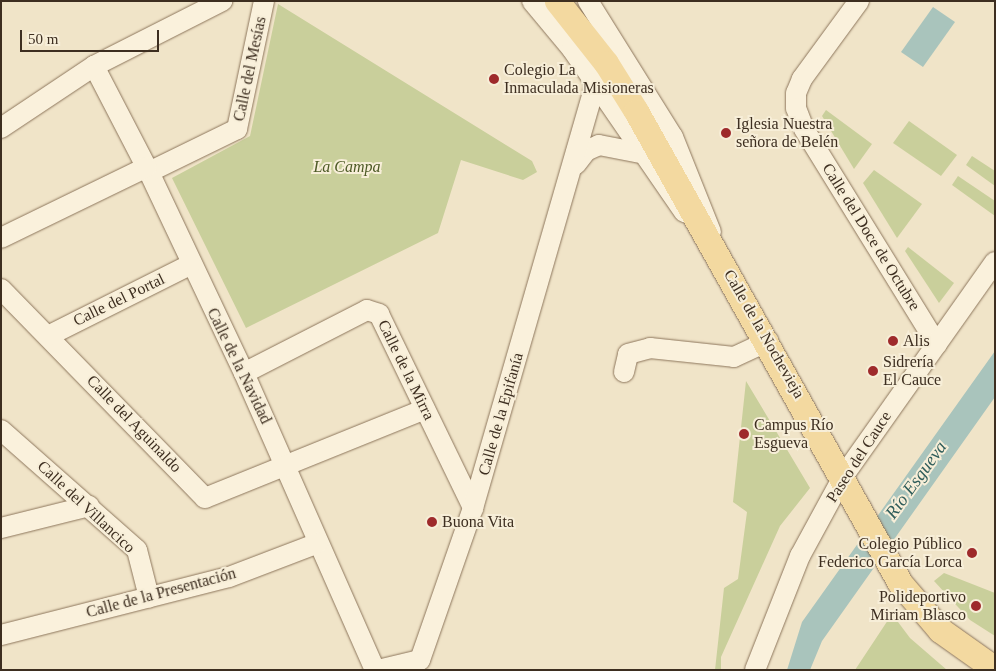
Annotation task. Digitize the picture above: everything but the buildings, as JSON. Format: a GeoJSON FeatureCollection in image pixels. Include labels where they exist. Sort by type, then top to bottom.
{"type":"FeatureCollection","features":[{"type":"Feature","properties":{"kind":"main road","name":"Calle de la Nochevieja"},"geometry":{"type":"LineString","coordinates":[[557,1],[606,63],[714,246],[844,475],[890,564],[914,603],[940,630],[995,669]]}},
{"type":"Feature","properties":{"kind":"street"},"geometry":{"type":"LineString","coordinates":[[1,128],[94,66],[222,1]]}},
{"type":"Feature","properties":{"kind":"street","name":"Calle del Mesías"},"geometry":{"type":"LineString","coordinates":[[148,169],[237,129],[264,1]]}},
{"type":"Feature","properties":{"kind":"street","name":"Calle de la Nochevieja"},"geometry":{"type":"LineString","coordinates":[[532,1],[596,83],[640,152],[714,246]]}},
{"type":"Feature","properties":{"kind":"street","name":"Calle de la Nochevieja"},"geometry":{"type":"LineString","coordinates":[[588,1],[673,137],[704,209],[714,246]]}},
{"type":"Feature","properties":{"kind":"street","name":"Calle del Doce de Octubre"},"geometry":{"type":"LineString","coordinates":[[859,1],[802,78],[796,92],[796,108],[804,129],[937,344]]}},
{"type":"Feature","properties":{"kind":"street","name":"Calle de la Navidad"},"geometry":{"type":"LineString","coordinates":[[94,66],[148,169],[190,265],[244,373],[286,465],[318,543],[377,670]]}},
{"type":"Feature","properties":{"kind":"street","name":"Calle de la Epifanía"},"geometry":{"type":"LineString","coordinates":[[377,670],[420,660],[474,508],[574,166],[596,83]]}},
{"type":"Feature","properties":{"kind":"street","name":"Calle de la Epifanía"},"geometry":{"type":"LineString","coordinates":[[574,166],[586,151],[599,145],[640,152]]}},
{"type":"Feature","properties":{"kind":"street"},"geometry":{"type":"LineString","coordinates":[[1,238],[148,169]]}},
{"type":"Feature","properties":{"kind":"street","name":"Paseo del Cauce"},"geometry":{"type":"LineString","coordinates":[[755,670],[800,556],[844,475],[995,262]]}},
{"type":"Feature","properties":{"kind":"street","name":"Calle del Portal"},"geometry":{"type":"LineString","coordinates":[[48,336],[190,265]]}},
{"type":"Feature","properties":{"kind":"street","name":"Calle del Aguinaldo"},"geometry":{"type":"LineString","coordinates":[[1,289],[205,498],[286,465]]}},
{"type":"Feature","properties":{"kind":"street","name":"Calle de la Mirra"},"geometry":{"type":"LineString","coordinates":[[244,373],[367,310],[379,314],[474,508]]}},
{"type":"Feature","properties":{"kind":"street"},"geometry":{"type":"LineString","coordinates":[[624,372],[628,354],[650,348],[734,357],[768,341]]}},
{"type":"Feature","properties":{"kind":"street"},"geometry":{"type":"LineString","coordinates":[[286,465],[424,409]]}},
{"type":"Feature","properties":{"kind":"street","name":"Calle del Villancico"},"geometry":{"type":"LineString","coordinates":[[1,430],[137,550],[150,597]]}},
{"type":"Feature","properties":{"kind":"street"},"geometry":{"type":"LineString","coordinates":[[1,528],[89,506]]}},
{"type":"Feature","properties":{"kind":"street","name":"Calle de la Presentación"},"geometry":{"type":"LineString","coordinates":[[1,635],[229,577],[318,543]]}},
{"type":"Feature","properties":{"kind":"green space","name":"La Campa"},"geometry":{"type":"Polygon","coordinates":[[[278,4],[532,161],[537,172],[523,180],[461,160],[438,233],[246,328],[172,178],[250,136],[278,4]]]}},
{"type":"Feature","properties":{"kind":"green space"},"geometry":{"type":"Polygon","coordinates":[[[826,110],[872,144],[854,169],[822,116],[826,110]]]}},
{"type":"Feature","properties":{"kind":"green space"},"geometry":{"type":"Polygon","coordinates":[[[909,121],[957,155],[941,176],[893,143],[909,121]]]}},
{"type":"Feature","properties":{"kind":"green space"},"geometry":{"type":"Polygon","coordinates":[[[972,156],[995,171],[995,186],[966,165],[972,156]]]}},
{"type":"Feature","properties":{"kind":"green space"},"geometry":{"type":"Polygon","coordinates":[[[874,170],[922,204],[897,238],[863,183],[874,170]]]}},
{"type":"Feature","properties":{"kind":"green space"},"geometry":{"type":"Polygon","coordinates":[[[958,176],[995,201],[995,216],[952,185],[958,176]]]}},
{"type":"Feature","properties":{"kind":"green space"},"geometry":{"type":"Polygon","coordinates":[[[908,247],[954,283],[939,303],[905,251],[908,247]]]}},
{"type":"Feature","properties":{"kind":"green space"},"geometry":{"type":"Polygon","coordinates":[[[746,381],[810,488],[780,526],[721,657],[721,670],[715,670],[724,588],[738,579],[747,512],[733,502],[746,381]]]}},
{"type":"Feature","properties":{"kind":"green space","name":"Polideportivo Miriam Blasco"},"geometry":{"type":"Polygon","coordinates":[[[944,573],[995,593],[995,636],[970,620],[934,581],[944,573]]]}},
{"type":"Feature","properties":{"kind":"green space"},"geometry":{"type":"Polygon","coordinates":[[[892,614],[910,638],[947,670],[855,670],[892,614]]]}},
{"type":"Feature","properties":{"kind":"water"},"geometry":{"type":"Polygon","coordinates":[[[933,7],[955,22],[923,67],[901,52],[933,7]]]}},
{"type":"Feature","properties":{"kind":"water","name":"Río Esgueva"},"geometry":{"type":"Polygon","coordinates":[[[995,351],[995,397],[822,641],[810,670],[787,670],[802,622],[995,351]]]}},
{"type":"Feature","properties":{"kind":"place","name":"Colegio La Inmaculada Misioneras"},"geometry":{"type":"Point","coordinates":[494,79]}},
{"type":"Feature","properties":{"kind":"place","name":"Iglesia Nuestra señora de Belén"},"geometry":{"type":"Point","coordinates":[726,133]}},
{"type":"Feature","properties":{"kind":"place","name":"Alis"},"geometry":{"type":"Point","coordinates":[893,341]}},
{"type":"Feature","properties":{"kind":"place","name":"Sidrería El Cauce"},"geometry":{"type":"Point","coordinates":[873,371]}},
{"type":"Feature","properties":{"kind":"place","name":"Campus Río Esgueva"},"geometry":{"type":"Point","coordinates":[744,434]}},
{"type":"Feature","properties":{"kind":"place","name":"Buona Vita"},"geometry":{"type":"Point","coordinates":[432,522]}},
{"type":"Feature","properties":{"kind":"place","name":"Colegio Público Federico García Lorca"},"geometry":{"type":"Point","coordinates":[972,553]}},
{"type":"Feature","properties":{"kind":"place","name":"Polideportivo Miriam Blasco"},"geometry":{"type":"Point","coordinates":[976,606]}}]}
